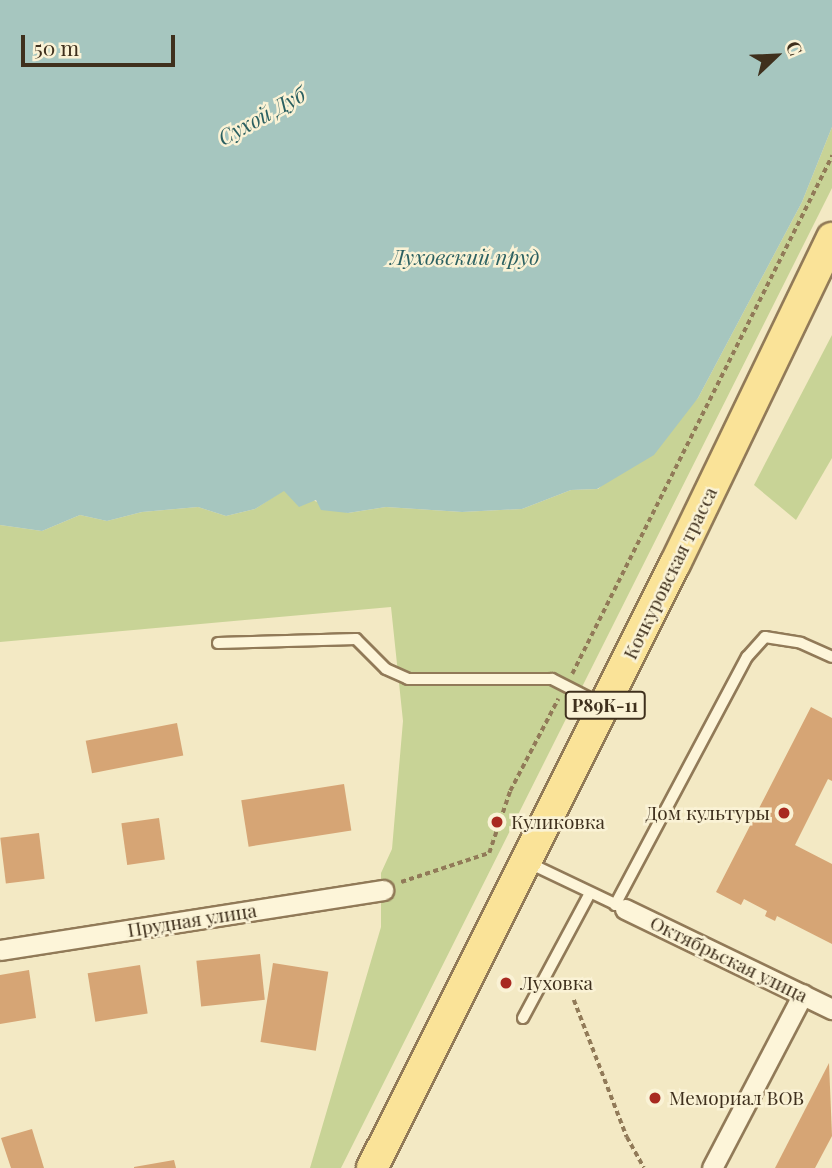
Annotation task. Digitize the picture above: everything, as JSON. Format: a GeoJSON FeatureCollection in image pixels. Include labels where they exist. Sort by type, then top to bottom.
{"type":"FeatureCollection","features":[{"type":"Feature","properties":{"kind":"main road","name":"Кочкуровская трасса"},"geometry":{"type":"LineString","coordinates":[[372,1168],[604,706],[832,238]]}},
{"type":"Feature","properties":{"kind":"street","name":"Прудная улица"},"geometry":{"type":"LineString","coordinates":[[0,950],[383,890]]}},
{"type":"Feature","properties":{"kind":"street","name":"Октябрьская улица"},"geometry":{"type":"LineString","coordinates":[[620,907],[832,1009]]}},
{"type":"Feature","properties":{"kind":"street"},"geometry":{"type":"LineString","coordinates":[[712,1168],[803,994]]}},
{"type":"Feature","properties":{"kind":"lane"},"geometry":{"type":"LineString","coordinates":[[525,862],[620,907],[747,657],[765,637],[801,643],[832,657]]}},
{"type":"Feature","properties":{"kind":"lane"},"geometry":{"type":"LineString","coordinates":[[218,643],[356,639],[386,669],[408,679],[552,679],[604,706]]}},
{"type":"Feature","properties":{"kind":"lane"},"geometry":{"type":"LineString","coordinates":[[523,1018],[590,893]]}},
{"type":"Feature","properties":{"kind":"path"},"geometry":{"type":"LineString","coordinates":[[569,680],[832,156]]}},
{"type":"Feature","properties":{"kind":"path"},"geometry":{"type":"LineString","coordinates":[[383,890],[489,853],[510,791],[562,692]]}},
{"type":"Feature","properties":{"kind":"path"},"geometry":{"type":"LineString","coordinates":[[574,1000],[627,1137],[645,1168]]}},
{"type":"Feature","properties":{"kind":"green space"},"geometry":{"type":"Polygon","coordinates":[[[832,127],[832,188],[341,1168],[310,1168],[381,927],[381,873],[392,849],[403,721],[391,607],[0,642],[0,525],[42,531],[80,515],[107,521],[142,512],[198,507],[226,516],[255,509],[284,490],[348,513],[386,507],[462,512],[522,509],[571,490],[598,489],[698,398],[802,202],[832,127]]]}},
{"type":"Feature","properties":{"kind":"green space"},"geometry":{"type":"Polygon","coordinates":[[[832,335],[832,458],[796,520],[754,485],[832,335]]]}},
{"type":"Feature","properties":{"kind":"water","name":"Луховский пруд"},"geometry":{"type":"Polygon","coordinates":[[[0,0],[832,0],[832,127],[802,202],[698,398],[654,455],[597,489],[571,490],[522,509],[462,512],[386,507],[348,513],[321,510],[316,500],[299,507],[284,491],[255,509],[226,516],[198,507],[142,512],[107,521],[80,515],[42,531],[0,525],[0,0]]]}},
{"type":"Feature","properties":{"kind":"building","name":"Дом культуры"},"geometry":{"type":"Polygon","coordinates":[[[811,707],[832,718],[832,781],[828,779],[795,845],[832,864],[832,944],[777,916],[775,921],[765,916],[767,911],[744,899],[741,905],[716,892],[811,707]]]}},
{"type":"Feature","properties":{"kind":"building"},"geometry":{"type":"Polygon","coordinates":[[[177,723],[183,755],[92,773],[86,741],[177,723]]]}},
{"type":"Feature","properties":{"kind":"building"},"geometry":{"type":"Polygon","coordinates":[[[344,784],[351,830],[249,847],[241,800],[344,784]]]}},
{"type":"Feature","properties":{"kind":"building"},"geometry":{"type":"Polygon","coordinates":[[[159,818],[165,860],[127,865],[121,823],[159,818]]]}},
{"type":"Feature","properties":{"kind":"building"},"geometry":{"type":"Polygon","coordinates":[[[39,833],[45,879],[6,883],[0,838],[39,833]]]}},
{"type":"Feature","properties":{"kind":"building"},"geometry":{"type":"Polygon","coordinates":[[[260,954],[265,1000],[201,1006],[196,961],[260,954]]]}},
{"type":"Feature","properties":{"kind":"building"},"geometry":{"type":"Polygon","coordinates":[[[273,963],[328,972],[316,1051],[260,1042],[273,963]]]}},
{"type":"Feature","properties":{"kind":"building"},"geometry":{"type":"Polygon","coordinates":[[[140,965],[148,1013],[95,1022],[88,973],[140,965]]]}},
{"type":"Feature","properties":{"kind":"building"},"geometry":{"type":"Polygon","coordinates":[[[29,970],[36,1018],[0,1024],[0,975],[29,970]]]}},
{"type":"Feature","properties":{"kind":"building"},"geometry":{"type":"Polygon","coordinates":[[[829,1063],[832,1136],[815,1168],[775,1168],[829,1063]]]}},
{"type":"Feature","properties":{"kind":"building"},"geometry":{"type":"Polygon","coordinates":[[[32,1129],[44,1168],[11,1168],[1,1138],[32,1129]]]}},
{"type":"Feature","properties":{"kind":"building"},"geometry":{"type":"Polygon","coordinates":[[[174,1160],[176,1168],[134,1168],[134,1167],[174,1160]]]}},
{"type":"Feature","properties":{"kind":"place","name":"Дом культуры"},"geometry":{"type":"Point","coordinates":[784,813]}},
{"type":"Feature","properties":{"kind":"place","name":"Куликовка"},"geometry":{"type":"Point","coordinates":[497,822]}},
{"type":"Feature","properties":{"kind":"place","name":"Луховка"},"geometry":{"type":"Point","coordinates":[506,983]}},
{"type":"Feature","properties":{"kind":"place","name":"Мемориал ВОВ"},"geometry":{"type":"Point","coordinates":[655,1098]}},
{"type":"Feature","properties":{"kind":"water label","name":"Сухой Дуб"},"geometry":{"type":"Point","coordinates":[261,115]}}]}
